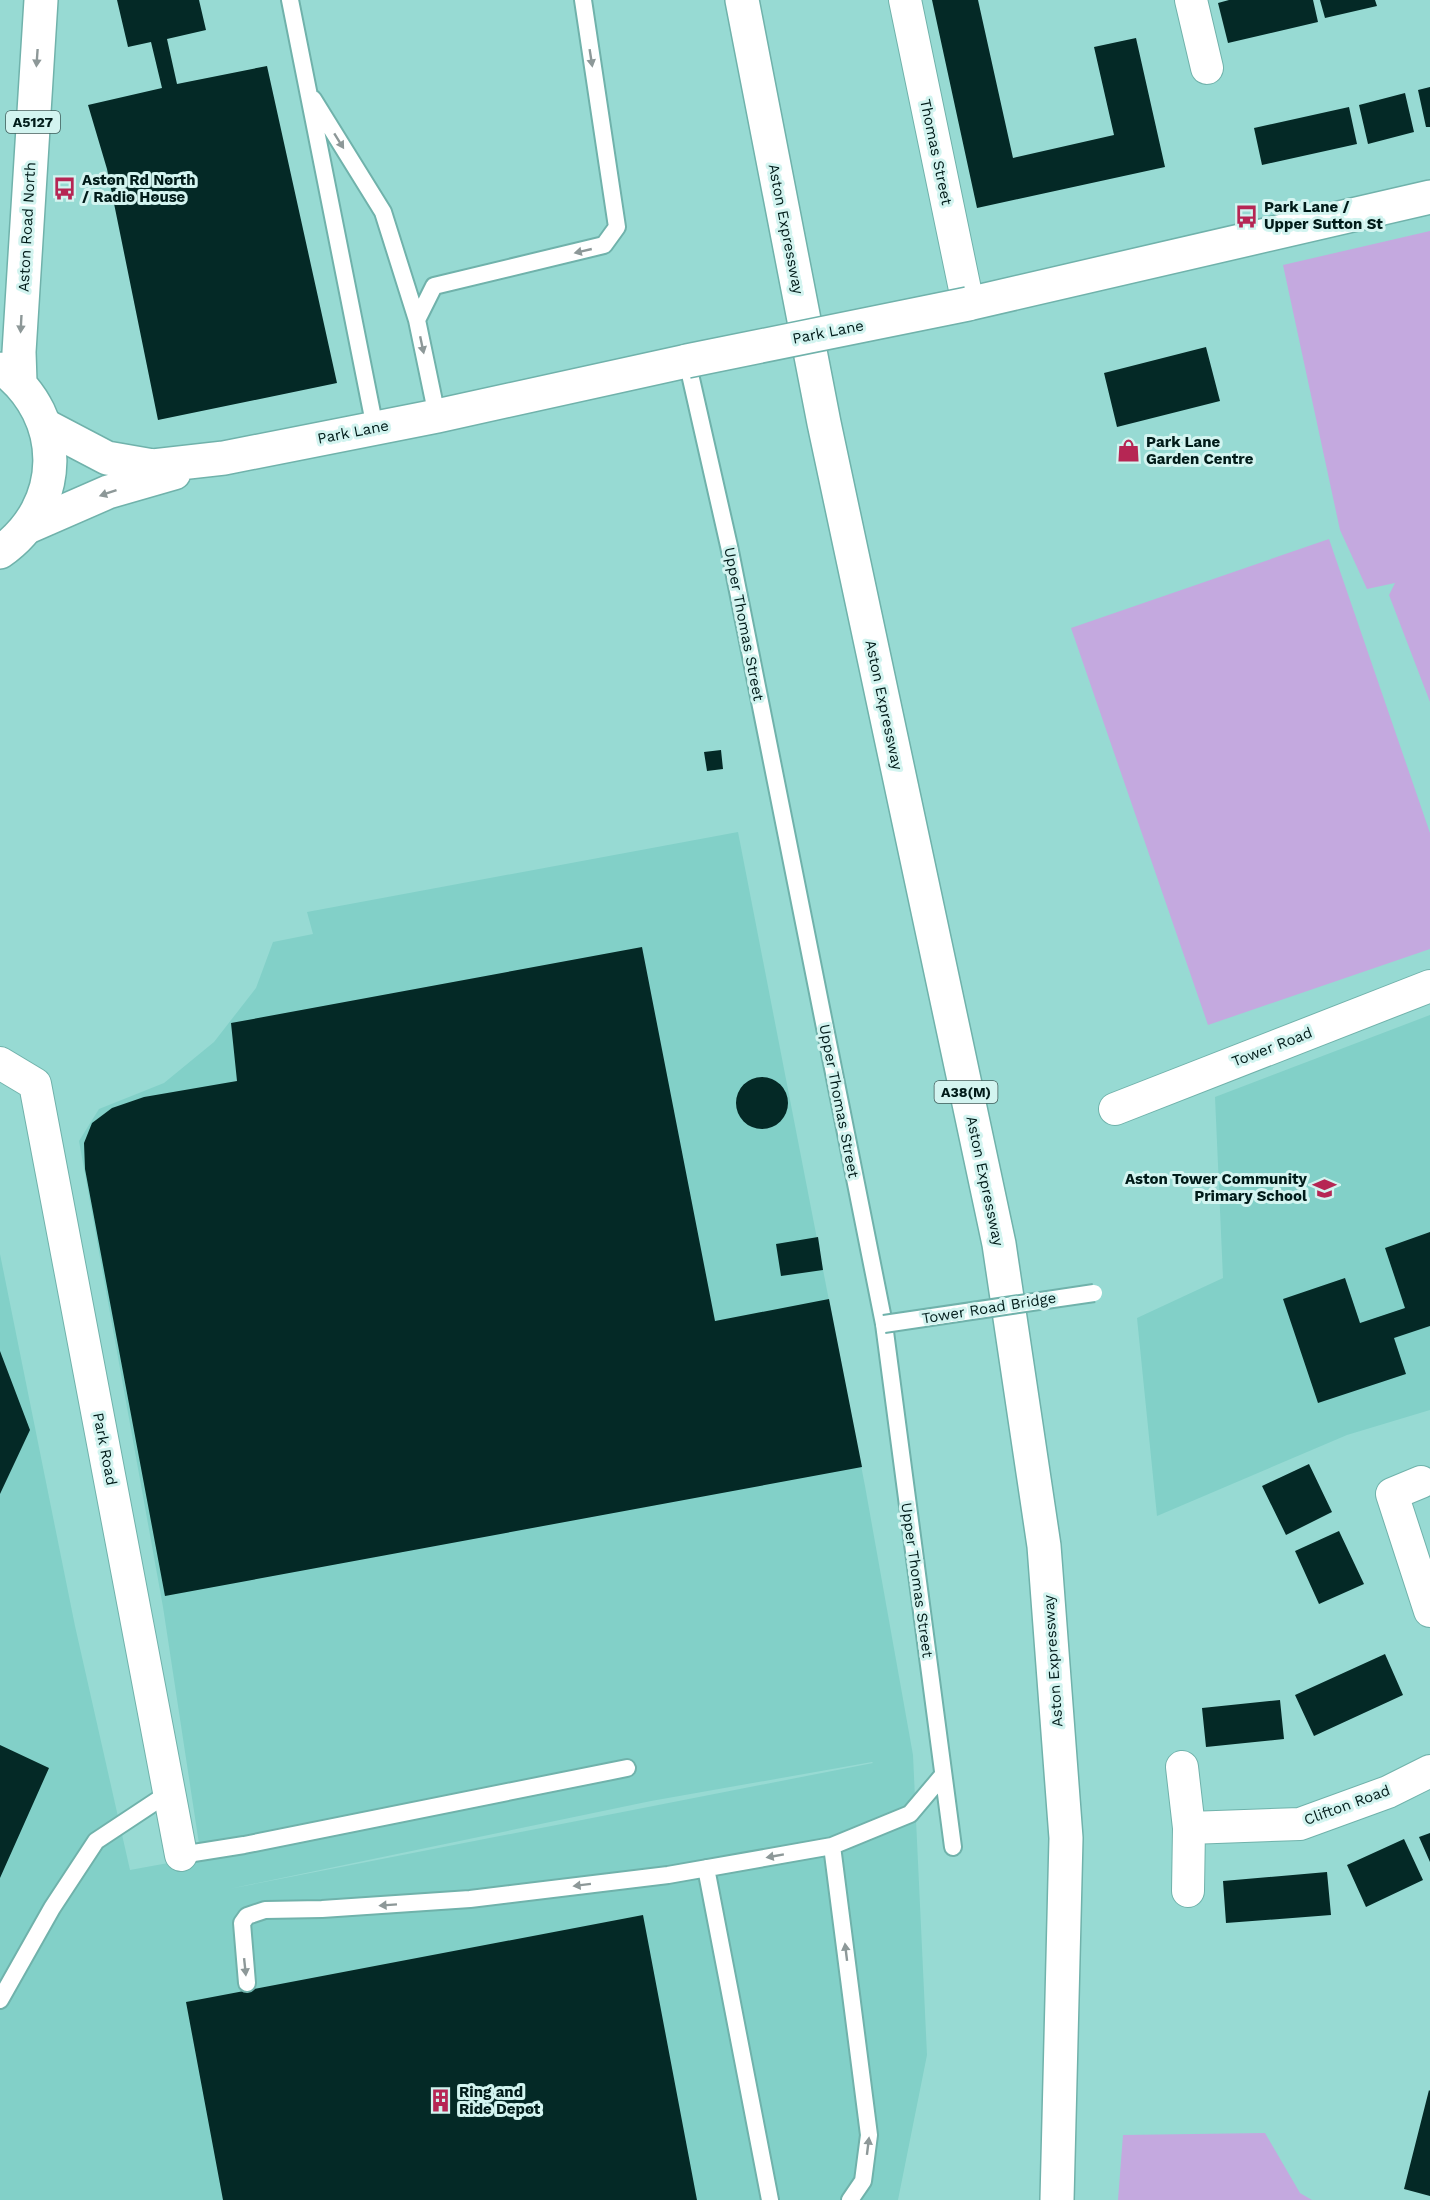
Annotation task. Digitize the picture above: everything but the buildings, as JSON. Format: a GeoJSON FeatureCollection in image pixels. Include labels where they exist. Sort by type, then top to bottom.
{"type":"FeatureCollection","features":[{"type":"Feature","properties":{"kind":"main road","name":"Aston Road North"},"geometry":{"type":"LineString","coordinates":[[10,374],[20,352],[41,0]]}},
{"type":"Feature","properties":{"kind":"main road","name":"Aston Expressway"},"geometry":{"type":"LineString","coordinates":[[742,0],[824,423],[999,1244],[1042,1534],[1066,1838],[1057,2200]]}},
{"type":"Feature","properties":{"kind":"main road","name":"Park Lane"},"geometry":{"type":"LineString","coordinates":[[46,426],[107,458],[153,466],[224,458],[437,416],[687,361],[968,304],[1430,197]]}},
{"type":"Feature","properties":{"kind":"main road"},"geometry":{"type":"LineString","coordinates":[[0,552],[13,543],[28,527],[45,496],[51,461],[46,426],[36,402],[10,374]]}},
{"type":"Feature","properties":{"kind":"main road","name":"Park Lane"},"geometry":{"type":"LineString","coordinates":[[28,527],[108,492],[224,458]]}},
{"type":"Feature","properties":{"kind":"street","name":"Thomas Street"},"geometry":{"type":"LineString","coordinates":[[905,0],[968,304]]}},
{"type":"Feature","properties":{"kind":"street"},"geometry":{"type":"LineString","coordinates":[[1191,0],[1207,68]]}},
{"type":"Feature","properties":{"kind":"street","name":"Tower Road"},"geometry":{"type":"LineString","coordinates":[[1115,1109],[1430,986]]}},
{"type":"Feature","properties":{"kind":"street","name":"Park Road"},"geometry":{"type":"LineString","coordinates":[[0,1063],[35,1084],[181,1855]]}},
{"type":"Feature","properties":{"kind":"street"},"geometry":{"type":"LineString","coordinates":[[1421,1482],[1392,1494],[1430,1611]]}},
{"type":"Feature","properties":{"kind":"street"},"geometry":{"type":"LineString","coordinates":[[1182,1767],[1189,1828],[1188,1891]]}},
{"type":"Feature","properties":{"kind":"street","name":"Clifton Road"},"geometry":{"type":"LineString","coordinates":[[1189,1828],[1300,1824],[1388,1792],[1430,1771]]}},
{"type":"Feature","properties":{"kind":"lane"},"geometry":{"type":"LineString","coordinates":[[290,0],[375,428]]}},
{"type":"Feature","properties":{"kind":"lane"},"geometry":{"type":"LineString","coordinates":[[417,320],[434,286],[604,245],[617,227],[583,0]]}},
{"type":"Feature","properties":{"kind":"lane"},"geometry":{"type":"LineString","coordinates":[[308,91],[383,212],[417,320],[437,416]]}},
{"type":"Feature","properties":{"kind":"lane","name":"Upper Thomas Street"},"geometry":{"type":"LineString","coordinates":[[687,361],[729,546],[884,1324],[953,1848]]}},
{"type":"Feature","properties":{"kind":"lane","name":"Tower Road Bridge"},"geometry":{"type":"LineString","coordinates":[[884,1324],[1094,1293]]}},
{"type":"Feature","properties":{"kind":"lane"},"geometry":{"type":"LineString","coordinates":[[181,1855],[244,1845],[627,1768]]}},
{"type":"Feature","properties":{"kind":"lane"},"geometry":{"type":"LineString","coordinates":[[247,1983],[242,1923],[247,1916],[265,1910],[322,1909],[470,1899],[706,1868],[832,1846],[910,1814],[943,1775]]}},
{"type":"Feature","properties":{"kind":"lane"},"geometry":{"type":"LineString","coordinates":[[0,2001],[52,1908],[96,1841],[170,1792]]}},
{"type":"Feature","properties":{"kind":"lane"},"geometry":{"type":"LineString","coordinates":[[832,1846],[869,2135],[863,2181],[850,2200]]}},
{"type":"Feature","properties":{"kind":"lane"},"geometry":{"type":"LineString","coordinates":[[706,1868],[770,2200]]}},
{"type":"Feature","properties":{"kind":"shaded area"},"geometry":{"type":"Polygon","coordinates":[[[1430,231],[1430,702],[1389,595],[1395,583],[1367,589],[1340,530],[1283,265],[1430,231]]]}},
{"type":"Feature","properties":{"kind":"shaded area"},"geometry":{"type":"Polygon","coordinates":[[[1329,539],[1430,833],[1430,949],[1208,1025],[1071,628],[1329,539]]]}},
{"type":"Feature","properties":{"kind":"shaded area"},"geometry":{"type":"Polygon","coordinates":[[[738,832],[865,1486],[913,1755],[927,2055],[898,2200],[0,2200],[0,1254],[75,1626],[130,1870],[201,1857],[163,1607],[79,1141],[99,1109],[164,1083],[214,1042],[256,988],[273,942],[313,934],[307,912],[738,832]],[[873,1763],[651,1801],[229,1889],[873,1763]]]}},
{"type":"Feature","properties":{"kind":"shaded area","name":"Aston Tower Community Primary School"},"geometry":{"type":"Polygon","coordinates":[[[1430,1015],[1430,1410],[1347,1435],[1157,1516],[1137,1318],[1223,1278],[1215,1097],[1430,1015]]]}},
{"type":"Feature","properties":{"kind":"shaded area"},"geometry":{"type":"Polygon","coordinates":[[[1265,2133],[1300,2193],[1312,2200],[1118,2200],[1123,2135],[1265,2133]]]}},
{"type":"Feature","properties":{"kind":"place","name":"Aston Rd North / Radio House"},"geometry":{"type":"Point","coordinates":[64,189]}},
{"type":"Feature","properties":{"kind":"place","name":"Park Lane / Upper Sutton St"},"geometry":{"type":"Point","coordinates":[1246,216]}},
{"type":"Feature","properties":{"kind":"place","name":"Park Lane Garden Centre"},"geometry":{"type":"Point","coordinates":[1128,451]}},
{"type":"Feature","properties":{"kind":"place","name":"Aston Tower Community Primary School"},"geometry":{"type":"Point","coordinates":[1325,1188]}},
{"type":"Feature","properties":{"kind":"place","name":"Ring and Ride Depot"},"geometry":{"type":"Point","coordinates":[441,2101]}}]}
